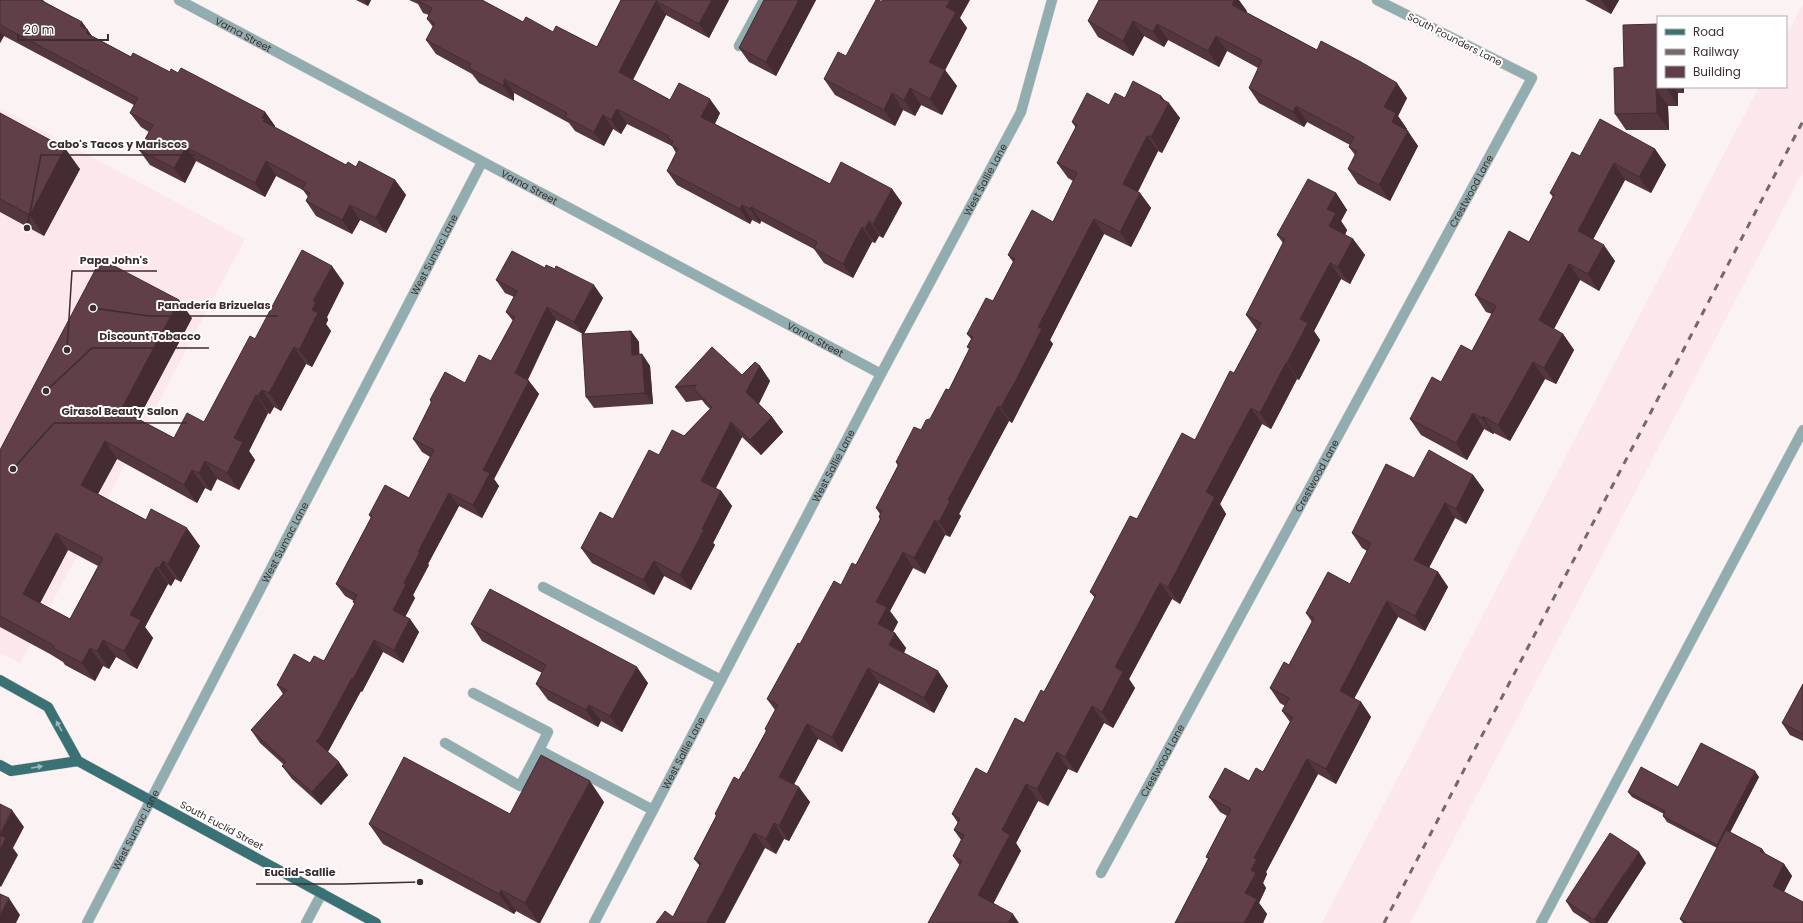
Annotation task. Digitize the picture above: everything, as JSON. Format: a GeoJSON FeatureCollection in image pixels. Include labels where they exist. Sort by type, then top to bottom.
{"type":"FeatureCollection","features":[{"type":"Feature","properties":{"kind":"main road"},"geometry":{"type":"LineString","coordinates":[[0,680],[48,707],[78,760],[11,771],[0,765]]}},
{"type":"Feature","properties":{"kind":"main road","name":"South Euclid Street"},"geometry":{"type":"LineString","coordinates":[[78,760],[376,923]]}},
{"type":"Feature","properties":{"kind":"street","name":"Varna Street"},"geometry":{"type":"LineString","coordinates":[[179,0],[881,374]]}},
{"type":"Feature","properties":{"kind":"street"},"geometry":{"type":"LineString","coordinates":[[739,46],[764,0]]}},
{"type":"Feature","properties":{"kind":"street","name":"West Sallie Lane"},"geometry":{"type":"LineString","coordinates":[[594,923],[881,374],[1021,112],[1052,0]]}},
{"type":"Feature","properties":{"kind":"street","name":"South Pounders Lane"},"geometry":{"type":"LineString","coordinates":[[1377,0],[1532,78]]}},
{"type":"Feature","properties":{"kind":"street","name":"Crestwood Lane"},"geometry":{"type":"LineString","coordinates":[[1101,873],[1532,78]]}},
{"type":"Feature","properties":{"kind":"street","name":"West Sumac Lane"},"geometry":{"type":"LineString","coordinates":[[87,923],[152,801],[482,162]]}},
{"type":"Feature","properties":{"kind":"street"},"geometry":{"type":"LineString","coordinates":[[1541,923],[1803,430]]}},
{"type":"Feature","properties":{"kind":"street"},"geometry":{"type":"LineString","coordinates":[[543,587],[721,680]]}},
{"type":"Feature","properties":{"kind":"street"},"geometry":{"type":"LineString","coordinates":[[445,743],[520,786],[548,732],[473,692]]}},
{"type":"Feature","properties":{"kind":"street"},"geometry":{"type":"LineString","coordinates":[[539,750],[653,810]]}},
{"type":"Feature","properties":{"kind":"street"},"geometry":{"type":"LineString","coordinates":[[306,923],[322,894]]}},
{"type":"Feature","properties":{"kind":"shaded area"},"geometry":{"type":"Polygon","coordinates":[[[1803,4],[1803,171],[1410,923],[1322,923],[1758,88],[1787,88],[1787,34],[1803,4]]]}},
{"type":"Feature","properties":{"kind":"shaded area"},"geometry":{"type":"Polygon","coordinates":[[[0,108],[245,239],[20,663],[0,653],[0,108]]]}},
{"type":"Feature","properties":{"kind":"building"},"geometry":{"type":"Polygon","coordinates":[[[0,0],[40,0],[82,22],[80,26],[88,30],[86,33],[131,57],[133,53],[170,72],[171,69],[178,73],[181,68],[265,112],[262,118],[265,119],[263,121],[346,165],[348,162],[356,167],[359,161],[395,180],[376,218],[350,205],[342,220],[306,201],[310,193],[302,189],[306,183],[266,161],[255,183],[186,147],[174,168],[139,150],[153,125],[130,113],[138,98],[0,25],[0,0]]]}},
{"type":"Feature","properties":{"kind":"building"},"geometry":{"type":"Polygon","coordinates":[[[417,0],[482,0],[523,22],[526,17],[553,32],[556,26],[597,47],[621,0],[712,0],[699,24],[656,1],[619,72],[670,100],[679,83],[710,99],[701,117],[830,184],[841,162],[892,189],[873,224],[869,221],[865,229],[862,227],[843,264],[814,248],[817,242],[751,207],[750,209],[742,205],[740,209],[667,171],[678,149],[671,145],[673,141],[667,138],[669,136],[617,109],[611,120],[603,115],[594,132],[565,117],[567,113],[504,79],[504,86],[469,68],[471,64],[426,40],[435,23],[427,19],[432,8],[417,0]]]}},
{"type":"Feature","properties":{"kind":"building"},"geometry":{"type":"Polygon","coordinates":[[[764,0],[799,0],[766,62],[739,48],[764,0]]]}},
{"type":"Feature","properties":{"kind":"building"},"geometry":{"type":"Polygon","coordinates":[[[876,0],[882,2],[882,0],[950,0],[946,7],[956,12],[929,62],[945,70],[930,99],[910,88],[904,100],[892,93],[884,110],[824,79],[838,52],[846,56],[876,0]]]}},
{"type":"Feature","properties":{"kind":"building"},"geometry":{"type":"Polygon","coordinates":[[[1099,0],[1234,0],[1232,5],[1317,50],[1321,41],[1397,83],[1384,107],[1396,113],[1392,122],[1408,131],[1379,185],[1348,169],[1357,151],[1349,147],[1354,137],[1296,106],[1293,112],[1249,88],[1262,60],[1216,36],[1208,51],[1157,24],[1153,32],[1133,21],[1123,41],[1088,21],[1099,0]]]}},
{"type":"Feature","properties":{"kind":"building"},"geometry":{"type":"Polygon","coordinates":[[[1657,24],[1657,88],[1667,89],[1656,89],[1657,113],[1615,114],[1614,68],[1624,67],[1623,25],[1657,24]]]}},
{"type":"Feature","properties":{"kind":"building"},"geometry":{"type":"Polygon","coordinates":[[[1133,81],[1161,96],[1160,98],[1169,103],[1151,137],[1147,136],[1123,184],[1140,193],[1120,232],[1094,219],[1038,327],[1042,329],[1016,380],[1001,407],[998,406],[948,500],[950,501],[939,522],[935,520],[914,558],[903,552],[876,602],[887,607],[878,624],[895,633],[889,645],[938,671],[924,698],[868,668],[832,737],[807,724],[779,777],[799,787],[779,826],[774,823],[766,839],[754,833],[706,923],[656,923],[665,911],[673,917],[701,863],[694,859],[717,815],[715,814],[734,777],[739,780],[744,772],[767,730],[765,729],[778,705],[767,699],[798,643],[800,644],[834,581],[841,585],[852,563],[856,565],[881,518],[879,517],[882,511],[876,508],[899,464],[896,462],[914,427],[921,430],[926,420],[930,419],[946,389],[949,390],[970,348],[967,347],[973,337],[967,334],[986,298],[993,301],[1015,259],[1008,255],[1032,210],[1053,222],[1077,173],[1057,163],[1077,125],[1072,122],[1087,93],[1109,105],[1115,93],[1125,98],[1133,81]]]}},
{"type":"Feature","properties":{"kind":"building"},"geometry":{"type":"Polygon","coordinates":[[[0,113],[65,148],[30,215],[0,199],[0,113]]]}},
{"type":"Feature","properties":{"kind":"building"},"geometry":{"type":"Polygon","coordinates":[[[1600,119],[1655,149],[1639,177],[1614,163],[1578,231],[1604,245],[1588,274],[1569,264],[1539,320],[1563,334],[1544,368],[1533,362],[1498,425],[1483,416],[1482,418],[1473,413],[1456,443],[1410,419],[1432,377],[1441,382],[1461,345],[1472,351],[1496,306],[1475,295],[1509,231],[1529,242],[1554,195],[1550,193],[1572,152],[1580,156],[1600,119]]]}},
{"type":"Feature","properties":{"kind":"building"},"geometry":{"type":"Polygon","coordinates":[[[1308,179],[1336,193],[1327,209],[1336,213],[1329,226],[1353,239],[1338,267],[1330,263],[1300,319],[1308,323],[1260,413],[1251,408],[1206,492],[1215,497],[1168,587],[1160,583],[1115,667],[1123,672],[1102,712],[1092,706],[1065,757],[1057,752],[1037,789],[1026,784],[1002,830],[1010,835],[978,895],[1013,914],[1008,923],[928,923],[962,861],[953,856],[964,835],[954,830],[960,819],[952,814],[976,768],[987,774],[1015,718],[1024,723],[1041,690],[1044,692],[1096,595],[1090,592],[1130,516],[1137,519],[1182,433],[1195,440],[1230,371],[1234,373],[1261,323],[1246,315],[1285,239],[1277,235],[1308,179]]]}},
{"type":"Feature","properties":{"kind":"building"},"geometry":{"type":"Polygon","coordinates":[[[302,250],[332,266],[313,301],[316,302],[312,310],[318,313],[299,350],[294,347],[269,393],[262,390],[258,396],[256,395],[234,438],[243,442],[227,473],[205,461],[199,473],[192,470],[184,485],[105,441],[81,485],[146,520],[151,509],[187,528],[168,564],[163,561],[159,568],[156,567],[130,615],[141,620],[124,651],[103,640],[97,651],[90,648],[82,663],[53,648],[54,646],[0,616],[0,450],[101,259],[179,300],[121,410],[174,438],[187,413],[204,422],[250,336],[255,339],[302,250]],[[56,533],[23,594],[70,619],[103,558],[56,533]]]}},
{"type":"Feature","properties":{"kind":"building"},"geometry":{"type":"Polygon","coordinates":[[[512,251],[545,268],[546,265],[555,269],[556,266],[594,285],[574,322],[547,307],[515,373],[529,381],[483,470],[490,473],[473,505],[449,493],[418,552],[420,552],[404,583],[406,585],[393,610],[410,619],[394,650],[374,640],[320,737],[316,741],[339,762],[312,792],[282,766],[286,762],[251,730],[287,690],[277,685],[294,654],[310,663],[314,656],[324,661],[355,603],[353,602],[357,595],[336,584],[372,516],[369,515],[385,485],[409,498],[434,450],[413,439],[432,401],[430,400],[445,372],[465,383],[479,355],[491,361],[515,317],[506,312],[517,291],[496,280],[512,251]]]}},
{"type":"Feature","properties":{"kind":"building"},"geometry":{"type":"Polygon","coordinates":[[[631,331],[632,355],[642,354],[645,393],[586,397],[582,334],[631,331]]]}},
{"type":"Feature","properties":{"kind":"building"},"geometry":{"type":"Polygon","coordinates":[[[712,347],[742,375],[755,362],[760,366],[746,392],[772,417],[750,440],[731,422],[701,481],[721,491],[702,529],[704,530],[680,575],[654,561],[643,580],[581,548],[600,512],[613,519],[649,450],[659,455],[672,430],[684,436],[712,407],[694,389],[696,385],[675,387],[712,347]]]}},
{"type":"Feature","properties":{"kind":"building"},"geometry":{"type":"Polygon","coordinates":[[[1429,450],[1473,475],[1456,509],[1445,503],[1414,560],[1438,572],[1415,616],[1387,601],[1340,691],[1361,702],[1326,769],[1307,759],[1254,858],[1257,859],[1251,870],[1256,873],[1245,893],[1257,899],[1244,923],[1175,923],[1209,858],[1206,857],[1231,809],[1209,797],[1225,768],[1249,781],[1256,768],[1263,772],[1293,717],[1282,711],[1289,698],[1270,688],[1284,662],[1289,665],[1314,618],[1306,613],[1328,572],[1350,584],[1371,543],[1352,533],[1386,464],[1414,478],[1429,450]]]}},
{"type":"Feature","properties":{"kind":"building"},"geometry":{"type":"Polygon","coordinates":[[[490,589],[637,667],[610,716],[589,705],[586,710],[536,684],[546,665],[471,624],[490,589]]]}},
{"type":"Feature","properties":{"kind":"building"},"geometry":{"type":"Polygon","coordinates":[[[1803,684],[1803,734],[1782,723],[1803,684]]]}},
{"type":"Feature","properties":{"kind":"building"},"geometry":{"type":"Polygon","coordinates":[[[1701,743],[1755,771],[1717,845],[1663,816],[1665,811],[1628,792],[1641,767],[1678,787],[1701,743]]]}},
{"type":"Feature","properties":{"kind":"building"},"geometry":{"type":"Polygon","coordinates":[[[541,755],[590,781],[525,903],[501,890],[499,894],[369,824],[404,757],[510,814],[541,755]]]}},
{"type":"Feature","properties":{"kind":"building"},"geometry":{"type":"Polygon","coordinates":[[[0,804],[12,810],[0,834],[0,804]]]}},
{"type":"Feature","properties":{"kind":"building"},"geometry":{"type":"Polygon","coordinates":[[[1726,830],[1762,849],[1760,851],[1784,864],[1773,886],[1803,902],[1803,923],[1688,923],[1680,919],[1726,830]]]}},
{"type":"Feature","properties":{"kind":"building"},"geometry":{"type":"Polygon","coordinates":[[[1610,833],[1639,852],[1594,920],[1566,901],[1610,833]]]}},
{"type":"Feature","properties":{"kind":"building"},"geometry":{"type":"Polygon","coordinates":[[[0,835],[6,838],[0,850],[0,835]]]}},
{"type":"Feature","properties":{"kind":"building"},"geometry":{"type":"Polygon","coordinates":[[[0,894],[9,898],[0,915],[0,894]]]}},
{"type":"Feature","properties":{"kind":"railway"},"geometry":{"type":"LineString","coordinates":[[1384,923],[1803,121]]}},
{"type":"Feature","properties":{"kind":"place","name":"Cabo's Tacos y Mariscos"},"geometry":{"type":"Point","coordinates":[27,228]}},
{"type":"Feature","properties":{"kind":"place","name":"Panadería Brizuelas"},"geometry":{"type":"Point","coordinates":[93,308]}},
{"type":"Feature","properties":{"kind":"place","name":"Papa John's"},"geometry":{"type":"Point","coordinates":[67,350]}},
{"type":"Feature","properties":{"kind":"place","name":"Discount Tobacco"},"geometry":{"type":"Point","coordinates":[46,391]}},
{"type":"Feature","properties":{"kind":"place","name":"Girasol Beauty Salon"},"geometry":{"type":"Point","coordinates":[13,469]}},
{"type":"Feature","properties":{"kind":"place","name":"Euclid-Sallie"},"geometry":{"type":"Point","coordinates":[420,882]}}]}
